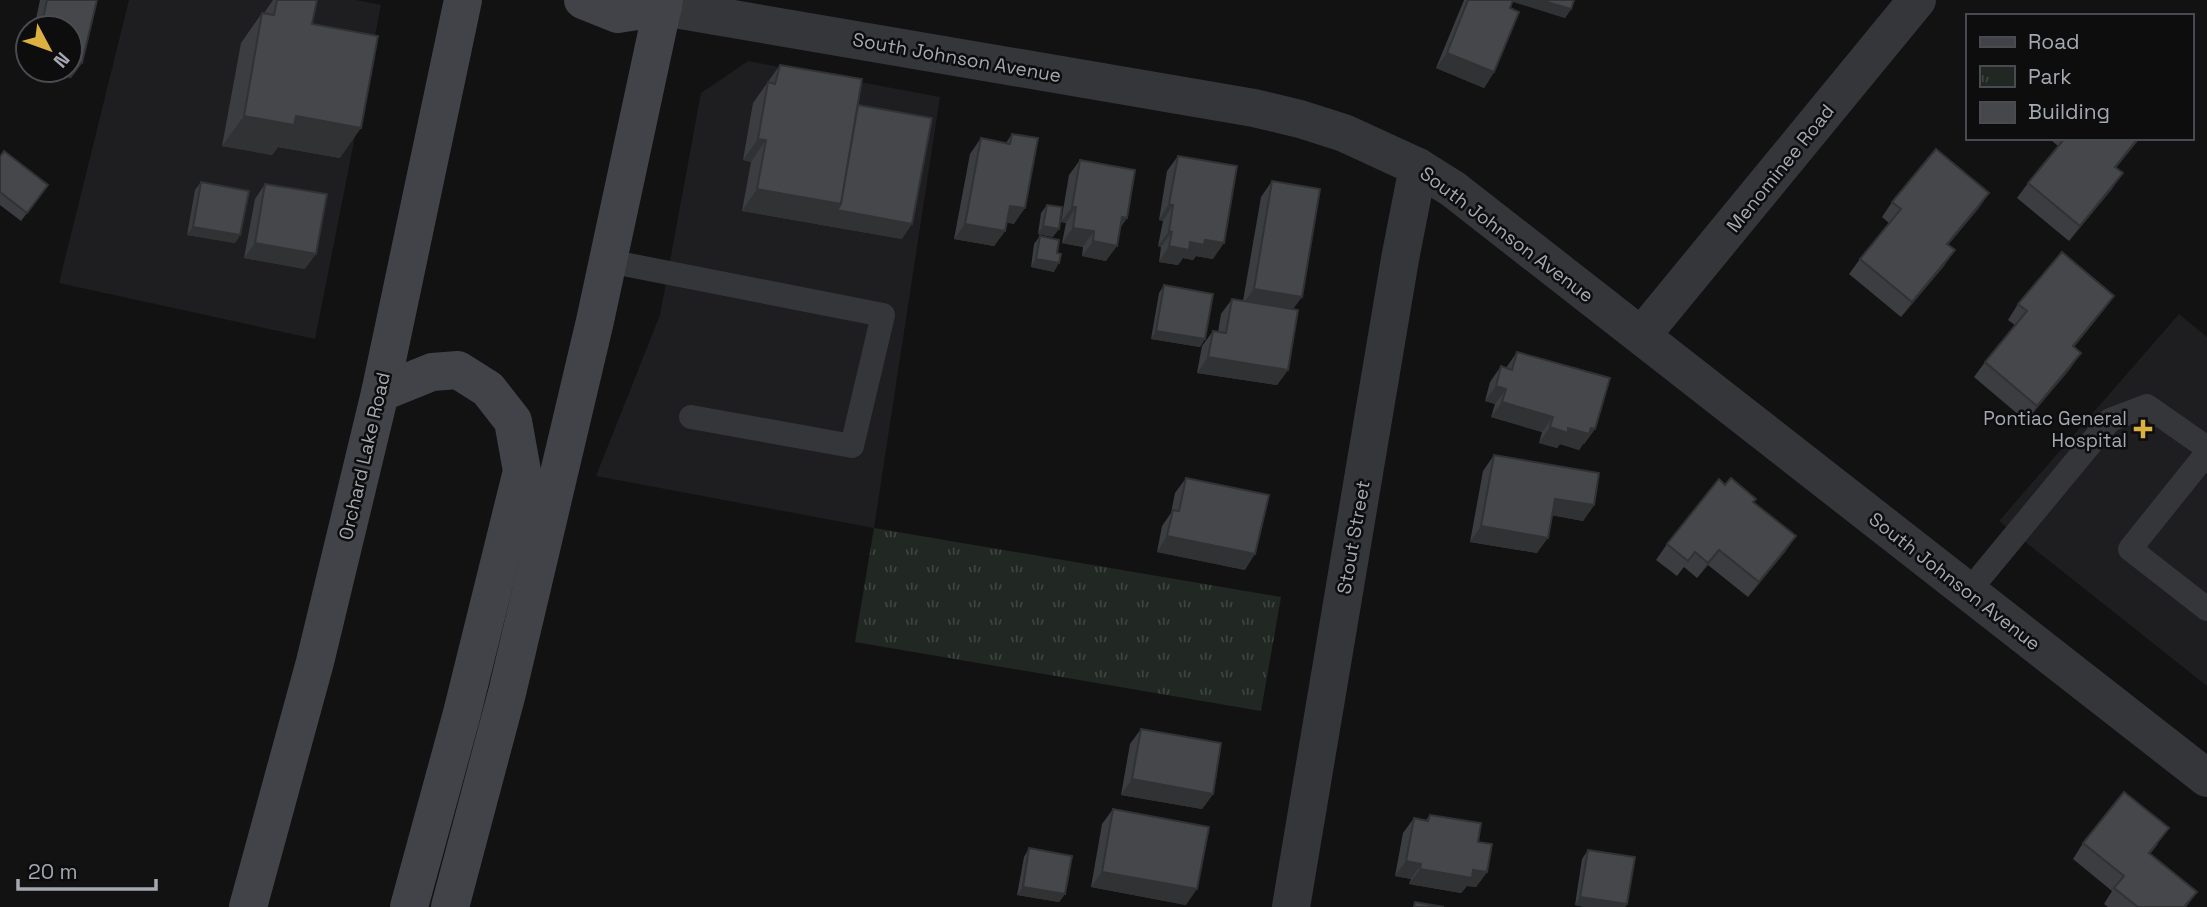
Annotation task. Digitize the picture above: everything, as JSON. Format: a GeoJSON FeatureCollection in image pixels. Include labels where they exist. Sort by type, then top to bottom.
{"type":"FeatureCollection","features":[{"type":"Feature","properties":{"kind":"main road","name":"Orchard Lake Road"},"geometry":{"type":"LineString","coordinates":[[248,907],[315,662],[380,393],[463,0]]}},
{"type":"Feature","properties":{"kind":"main road"},"geometry":{"type":"LineString","coordinates":[[450,907],[507,693],[608,261],[663,3],[618,14],[583,0]]}},
{"type":"Feature","properties":{"kind":"main road"},"geometry":{"type":"LineString","coordinates":[[380,393],[432,372],[458,370],[488,389],[513,421],[522,471],[409,907]]}},
{"type":"Feature","properties":{"kind":"street","name":"Menominee Road"},"geometry":{"type":"LineString","coordinates":[[1642,335],[1917,0]]}},
{"type":"Feature","properties":{"kind":"street","name":"South Johnson Avenue"},"geometry":{"type":"LineString","coordinates":[[663,3],[1254,108],[1344,133],[1418,167],[1454,189],[2207,778]]}},
{"type":"Feature","properties":{"kind":"street","name":"Stout Street"},"geometry":{"type":"LineString","coordinates":[[1291,907],[1399,259],[1418,167]]}},
{"type":"Feature","properties":{"kind":"lane"},"geometry":{"type":"LineString","coordinates":[[608,261],[883,315],[852,446],[691,417]]}},
{"type":"Feature","properties":{"kind":"lane"},"geometry":{"type":"LineString","coordinates":[[1968,592],[2110,420],[2147,406],[2207,451],[2130,549],[2207,609]]}},
{"type":"Feature","properties":{"kind":"shaded area"},"geometry":{"type":"Polygon","coordinates":[[[129,0],[356,0],[381,5],[315,339],[59,283],[129,0]]]}},
{"type":"Feature","properties":{"kind":"shaded area"},"geometry":{"type":"Polygon","coordinates":[[[748,61],[940,97],[874,528],[596,476],[660,315],[701,93],[748,61]]]}},
{"type":"Feature","properties":{"kind":"shaded area","name":"Pontiac General Hospital"},"geometry":{"type":"Polygon","coordinates":[[[2179,314],[2207,337],[2207,686],[1999,521],[2179,314]]]}},
{"type":"Feature","properties":{"kind":"green space"},"geometry":{"type":"Polygon","coordinates":[[[874,528],[1281,597],[1261,711],[855,642],[874,528]]]}},
{"type":"Feature","properties":{"kind":"building"},"geometry":{"type":"Polygon","coordinates":[[[47,0],[97,0],[84,55],[84,14],[44,14],[47,0]]]}},
{"type":"Feature","properties":{"kind":"building"},"geometry":{"type":"Polygon","coordinates":[[[277,0],[317,0],[312,24],[378,36],[361,128],[296,116],[294,125],[244,116],[262,13],[274,15],[277,0]]]}},
{"type":"Feature","properties":{"kind":"building"},"geometry":{"type":"Polygon","coordinates":[[[1468,0],[1513,0],[1510,8],[1519,12],[1494,72],[1447,53],[1468,0]]]}},
{"type":"Feature","properties":{"kind":"building"},"geometry":{"type":"Polygon","coordinates":[[[1540,0],[1574,0],[1571,9],[1540,0]]]}},
{"type":"Feature","properties":{"kind":"building"},"geometry":{"type":"Polygon","coordinates":[[[780,65],[862,79],[841,204],[757,189],[766,140],[758,139],[768,82],[775,84],[780,65]]]}},
{"type":"Feature","properties":{"kind":"building"},"geometry":{"type":"Polygon","coordinates":[[[858,105],[932,118],[912,224],[837,210],[841,204],[858,105]]]}},
{"type":"Feature","properties":{"kind":"building"},"geometry":{"type":"Polygon","coordinates":[[[1012,134],[1038,138],[1025,208],[1010,206],[1005,231],[965,224],[981,138],[1010,144],[1012,134]]]}},
{"type":"Feature","properties":{"kind":"building"},"geometry":{"type":"Polygon","coordinates":[[[2063,140],[2136,140],[2115,167],[2123,173],[2080,226],[2028,183],[2063,140]]]}},
{"type":"Feature","properties":{"kind":"building"},"geometry":{"type":"Polygon","coordinates":[[[1936,149],[1989,193],[1947,244],[1955,250],[1912,302],[1860,259],[1901,209],[1892,202],[1936,149]]]}},
{"type":"Feature","properties":{"kind":"building"},"geometry":{"type":"Polygon","coordinates":[[[4,151],[48,185],[27,213],[0,192],[0,157],[4,151]]]}},
{"type":"Feature","properties":{"kind":"building"},"geometry":{"type":"Polygon","coordinates":[[[1178,156],[1237,166],[1224,243],[1205,240],[1204,245],[1190,242],[1189,250],[1169,246],[1173,205],[1169,204],[1178,156]]]}},
{"type":"Feature","properties":{"kind":"building"},"geometry":{"type":"Polygon","coordinates":[[[1080,160],[1135,170],[1127,218],[1122,217],[1117,246],[1093,241],[1094,231],[1073,228],[1076,207],[1072,207],[1080,160]]]}},
{"type":"Feature","properties":{"kind":"building"},"geometry":{"type":"Polygon","coordinates":[[[1272,181],[1320,189],[1302,297],[1254,289],[1272,181]]]}},
{"type":"Feature","properties":{"kind":"building"},"geometry":{"type":"Polygon","coordinates":[[[201,182],[249,191],[240,235],[193,227],[201,182]]]}},
{"type":"Feature","properties":{"kind":"building"},"geometry":{"type":"Polygon","coordinates":[[[265,184],[327,194],[316,254],[255,243],[265,184]]]}},
{"type":"Feature","properties":{"kind":"building"},"geometry":{"type":"Polygon","coordinates":[[[1047,205],[1062,207],[1059,229],[1043,226],[1047,205]]]}},
{"type":"Feature","properties":{"kind":"building"},"geometry":{"type":"Polygon","coordinates":[[[1040,236],[1059,240],[1059,263],[1036,259],[1040,236]]]}},
{"type":"Feature","properties":{"kind":"building"},"geometry":{"type":"Polygon","coordinates":[[[2062,252],[2114,296],[2073,346],[2081,353],[2037,406],[1985,362],[2027,311],[2018,304],[2062,252]]]}},
{"type":"Feature","properties":{"kind":"building"},"geometry":{"type":"Polygon","coordinates":[[[1164,285],[1213,294],[1205,339],[1156,331],[1164,285]]]}},
{"type":"Feature","properties":{"kind":"building"},"geometry":{"type":"Polygon","coordinates":[[[1232,299],[1298,310],[1288,370],[1208,357],[1213,331],[1226,333],[1232,299]]]}},
{"type":"Feature","properties":{"kind":"building"},"geometry":{"type":"Polygon","coordinates":[[[1517,352],[1610,378],[1595,429],[1591,428],[1589,434],[1568,428],[1568,433],[1550,427],[1553,417],[1502,402],[1506,389],[1496,386],[1501,366],[1512,370],[1517,352]]]}},
{"type":"Feature","properties":{"kind":"building"},"geometry":{"type":"Polygon","coordinates":[[[1494,455],[1599,473],[1594,505],[1555,499],[1548,538],[1481,526],[1494,455]]]}},
{"type":"Feature","properties":{"kind":"building"},"geometry":{"type":"Polygon","coordinates":[[[1186,478],[1269,495],[1255,554],[1167,536],[1173,510],[1179,511],[1186,478]]]}},
{"type":"Feature","properties":{"kind":"building"},"geometry":{"type":"Polygon","coordinates":[[[1731,478],[1756,499],[1753,502],[1796,536],[1759,582],[1719,550],[1708,563],[1695,552],[1688,561],[1667,544],[1719,479],[1725,485],[1731,478]]]}},
{"type":"Feature","properties":{"kind":"building"},"geometry":{"type":"Polygon","coordinates":[[[1141,729],[1221,743],[1213,794],[1132,779],[1141,729]]]}},
{"type":"Feature","properties":{"kind":"building"},"geometry":{"type":"Polygon","coordinates":[[[2124,792],[2169,828],[2149,853],[2197,892],[2184,907],[2138,907],[2114,888],[2124,876],[2083,843],[2124,792]]]}},
{"type":"Feature","properties":{"kind":"building"},"geometry":{"type":"Polygon","coordinates":[[[1113,809],[1209,827],[1197,889],[1102,872],[1113,809]]]}},
{"type":"Feature","properties":{"kind":"building"},"geometry":{"type":"Polygon","coordinates":[[[1430,815],[1481,823],[1478,842],[1492,844],[1487,872],[1473,870],[1472,878],[1420,869],[1421,864],[1406,861],[1414,818],[1428,821],[1430,815]]]}},
{"type":"Feature","properties":{"kind":"building"},"geometry":{"type":"Polygon","coordinates":[[[1029,848],[1072,856],[1065,894],[1023,887],[1029,848]]]}},
{"type":"Feature","properties":{"kind":"building"},"geometry":{"type":"Polygon","coordinates":[[[1588,850],[1635,857],[1627,904],[1580,897],[1588,850]]]}},
{"type":"Feature","properties":{"kind":"building"},"geometry":{"type":"Polygon","coordinates":[[[1415,902],[1444,907],[1414,907],[1415,902]]]}},
{"type":"Feature","properties":{"kind":"place","name":"Pontiac General Hospital"},"geometry":{"type":"Point","coordinates":[2143,429]}}]}
